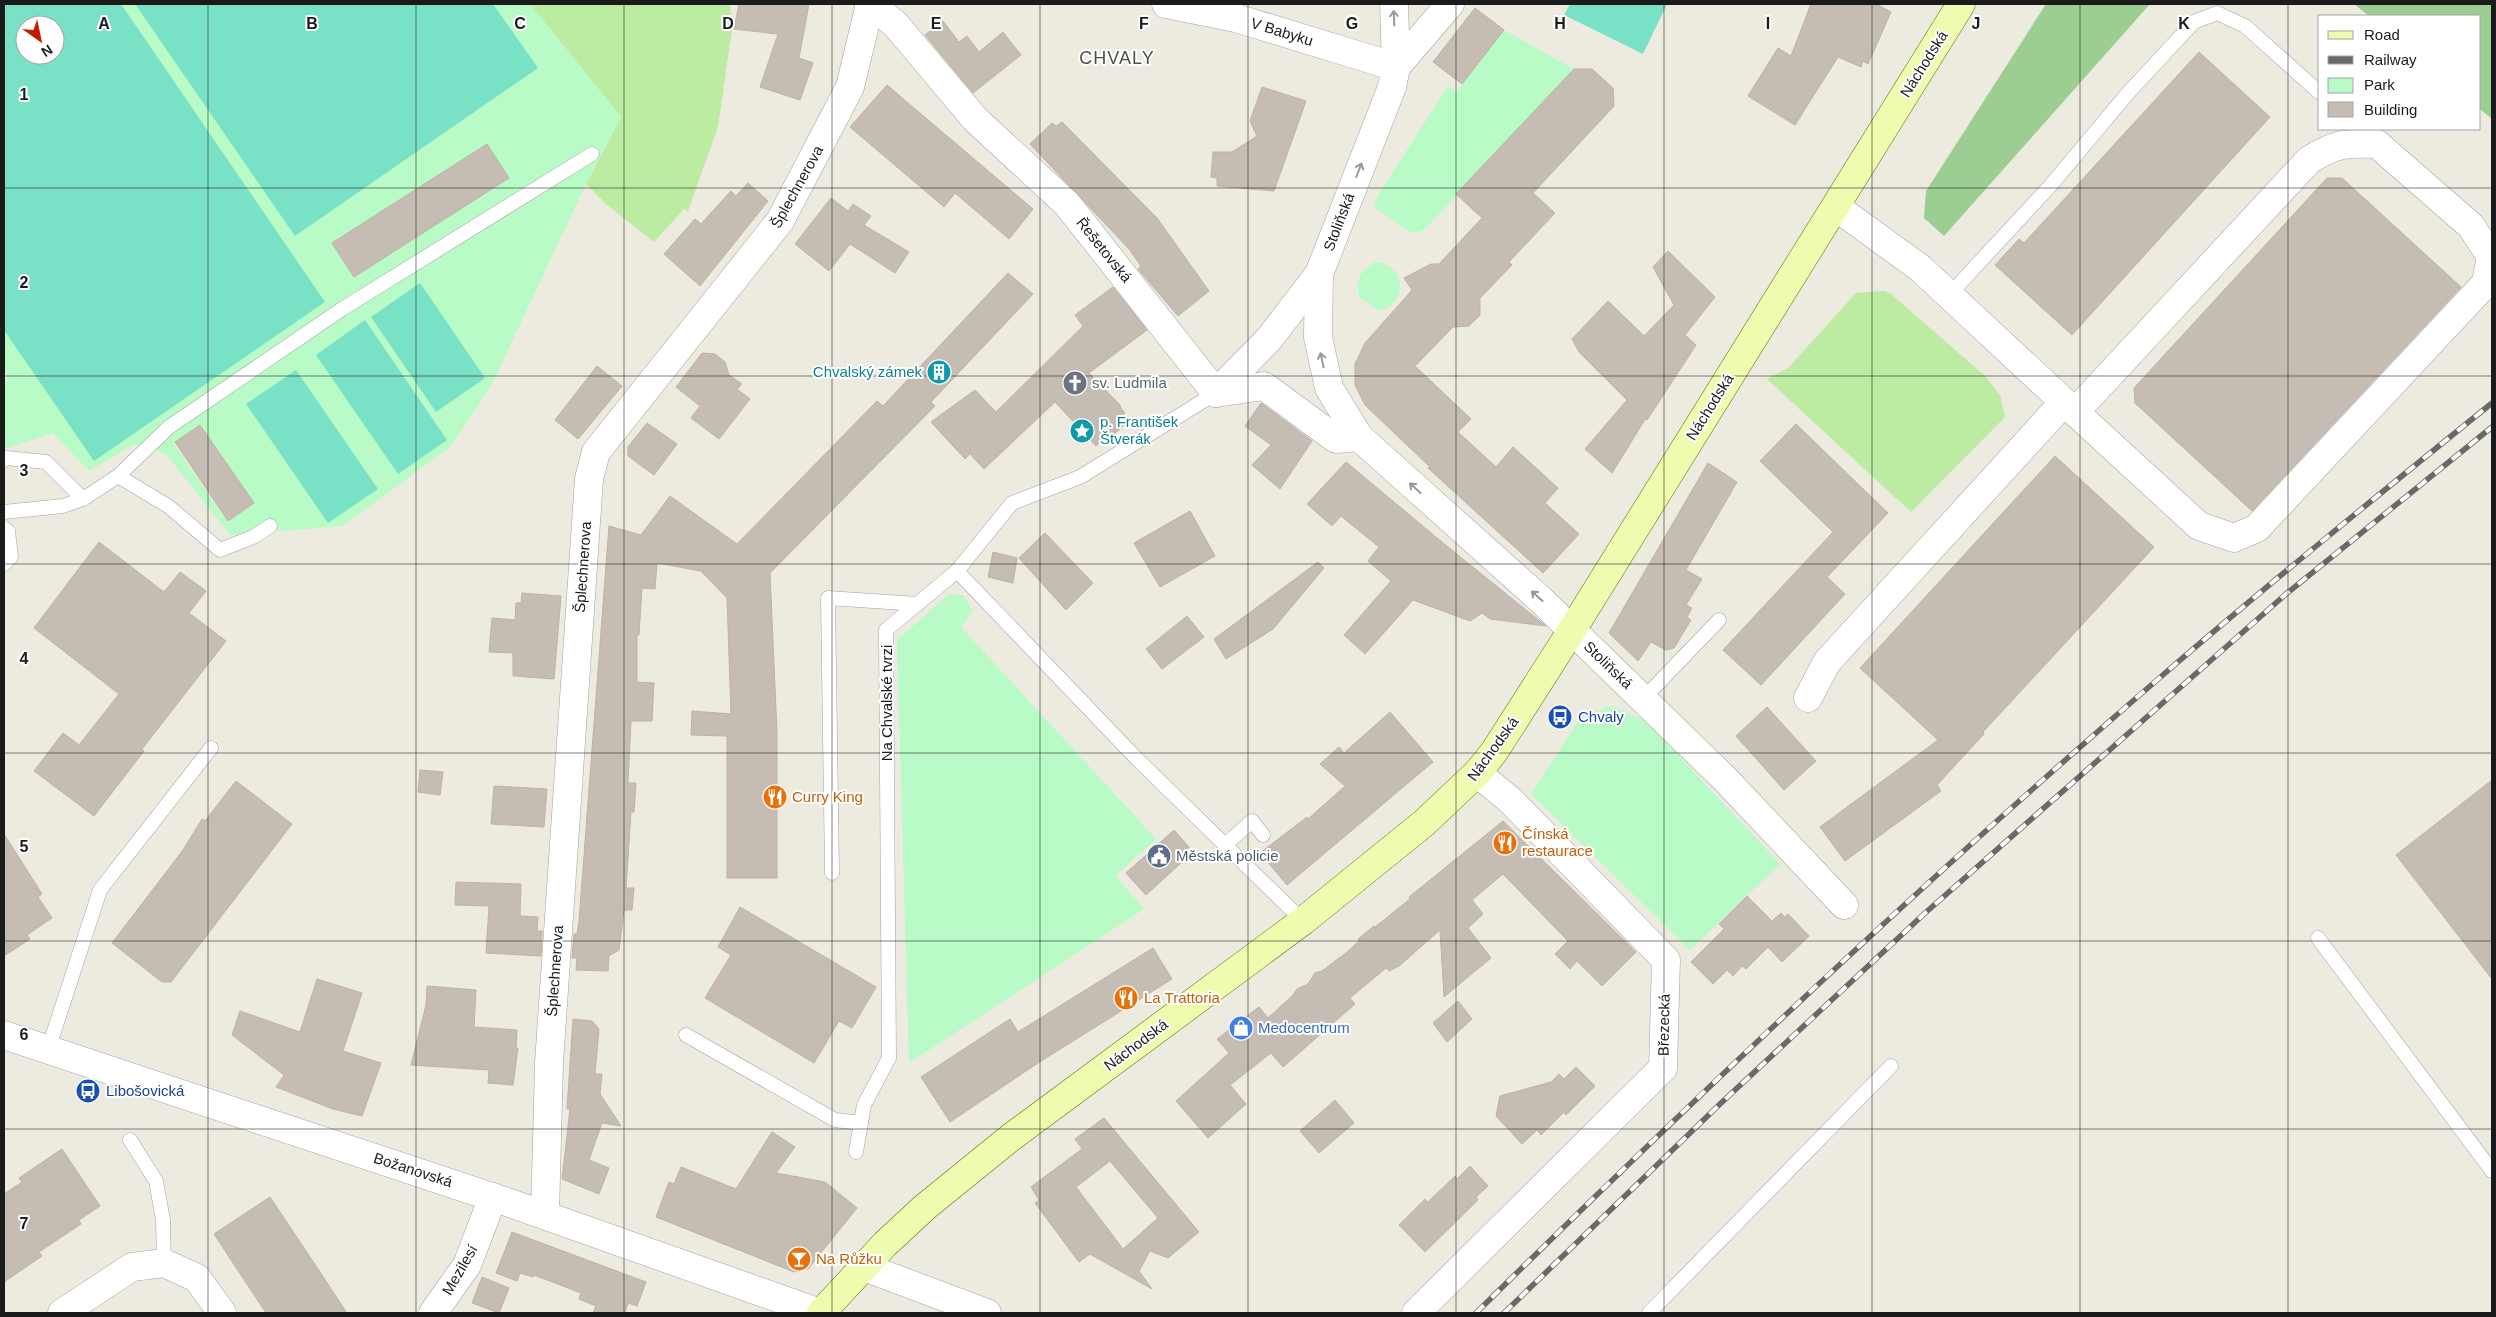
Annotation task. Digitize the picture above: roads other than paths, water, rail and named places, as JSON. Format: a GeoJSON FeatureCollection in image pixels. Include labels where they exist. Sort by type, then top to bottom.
{"type":"FeatureCollection","features":[{"type":"Feature","properties":{"kind":"main road","name":"Náchodská"},"geometry":{"type":"LineString","coordinates":[[821,1313],[885,1244],[926,1207],[1010,1138],[1303,920],[1424,823],[1477,773],[1494,752],[1572,630],[1961,4]]}},
{"type":"Feature","properties":{"kind":"street","name":"Řešetovská"},"geometry":{"type":"LineString","coordinates":[[870,4],[896,25],[975,119],[1067,204],[1216,393]]}},
{"type":"Feature","properties":{"kind":"street","name":"Šplechnerova"},"geometry":{"type":"LineString","coordinates":[[545,1215],[549,1063],[589,479],[596,452],[780,221],[850,87],[870,4]]}},
{"type":"Feature","properties":{"kind":"street","name":"V Babyku"},"geometry":{"type":"LineString","coordinates":[[1166,4],[1236,18],[1396,67]]}},
{"type":"Feature","properties":{"kind":"street","name":"Stoliňská"},"geometry":{"type":"LineString","coordinates":[[1394,4],[1396,67],[1392,87],[1319,274],[1318,337],[1329,388],[1359,438],[1541,600],[1726,780],[1844,905]]}},
{"type":"Feature","properties":{"kind":"street"},"geometry":{"type":"LineString","coordinates":[[1396,67],[1450,4]]}},
{"type":"Feature","properties":{"kind":"street"},"geometry":{"type":"LineString","coordinates":[[1808,698],[1827,662],[2070,407],[2309,160],[2328,148],[2339,136],[2377,144],[2471,226],[2491,257],[2486,283],[2257,528],[2234,538],[2199,526],[2070,407],[1950,294],[1898,251],[1836,207]]}},
{"type":"Feature","properties":{"kind":"street"},"geometry":{"type":"LineString","coordinates":[[1216,393],[1269,339],[1319,274]]}},
{"type":"Feature","properties":{"kind":"street"},"geometry":{"type":"LineString","coordinates":[[1216,393],[1264,386],[1336,438],[1359,438]]}},
{"type":"Feature","properties":{"kind":"street","name":"Březecká"},"geometry":{"type":"LineString","coordinates":[[1416,1313],[1663,1068],[1666,960],[1510,800],[1477,773]]}},
{"type":"Feature","properties":{"kind":"street","name":"Božanovská"},"geometry":{"type":"LineString","coordinates":[[4,1035],[493,1197],[821,1313]]}},
{"type":"Feature","properties":{"kind":"street","name":"Mezilesí"},"geometry":{"type":"LineString","coordinates":[[434,1313],[467,1265],[493,1197]]}},
{"type":"Feature","properties":{"kind":"street"},"geometry":{"type":"LineString","coordinates":[[62,1313],[132,1267],[164,1263],[197,1278],[222,1313]]}},
{"type":"Feature","properties":{"kind":"street"},"geometry":{"type":"LineString","coordinates":[[864,1267],[987,1313]]}},
{"type":"Feature","properties":{"kind":"lane"},"geometry":{"type":"LineString","coordinates":[[1950,294],[2051,185],[2128,94],[2194,22],[2217,13],[2245,26],[2318,91]]}},
{"type":"Feature","properties":{"kind":"lane"},"geometry":{"type":"LineString","coordinates":[[4,512],[63,506],[83,499],[118,476],[169,427],[342,309],[592,154]]}},
{"type":"Feature","properties":{"kind":"lane","name":"Na Chvalské tvrzi"},"geometry":{"type":"LineString","coordinates":[[856,1152],[864,1106],[889,1058],[886,630],[957,571],[1012,503],[1080,477],[1216,393]]}},
{"type":"Feature","properties":{"kind":"lane"},"geometry":{"type":"LineString","coordinates":[[4,460],[7,458],[46,462],[83,499]]}},
{"type":"Feature","properties":{"kind":"lane"},"geometry":{"type":"LineString","coordinates":[[118,476],[168,506],[220,550],[253,537],[270,526]]}},
{"type":"Feature","properties":{"kind":"lane"},"geometry":{"type":"LineString","coordinates":[[4,528],[8,531],[11,557],[4,564]]}},
{"type":"Feature","properties":{"kind":"lane"},"geometry":{"type":"LineString","coordinates":[[957,571],[1136,758],[1303,920]]}},
{"type":"Feature","properties":{"kind":"lane"},"geometry":{"type":"LineString","coordinates":[[832,873],[828,598],[918,604]]}},
{"type":"Feature","properties":{"kind":"lane"},"geometry":{"type":"LineString","coordinates":[[1643,699],[1719,620]]}},
{"type":"Feature","properties":{"kind":"lane"},"geometry":{"type":"LineString","coordinates":[[48,1050],[100,890],[211,748]]}},
{"type":"Feature","properties":{"kind":"lane"},"geometry":{"type":"LineString","coordinates":[[1225,845],[1252,821],[1263,835]]}},
{"type":"Feature","properties":{"kind":"lane"},"geometry":{"type":"LineString","coordinates":[[2318,938],[2492,1171]]}},
{"type":"Feature","properties":{"kind":"lane"},"geometry":{"type":"LineString","coordinates":[[686,1035],[835,1120],[861,1123]]}},
{"type":"Feature","properties":{"kind":"lane"},"geometry":{"type":"LineString","coordinates":[[1649,1313],[1891,1066]]}},
{"type":"Feature","properties":{"kind":"lane"},"geometry":{"type":"LineString","coordinates":[[130,1140],[156,1181],[163,1220],[164,1263]]}},
{"type":"Feature","properties":{"kind":"railway"},"geometry":{"type":"LineString","coordinates":[[1476,1313],[1729,1068],[1988,829],[2205,639],[2492,403]]}},
{"type":"Feature","properties":{"kind":"railway"},"geometry":{"type":"LineString","coordinates":[[1504,1313],[1720,1104],[1924,914],[2286,594],[2492,427]]}},
{"type":"Feature","properties":{"kind":"place","name":"Chvalský zámek"},"geometry":{"type":"Point","coordinates":[939,372]}},
{"type":"Feature","properties":{"kind":"place","name":"sv. Ludmila"},"geometry":{"type":"Point","coordinates":[1075,383]}},
{"type":"Feature","properties":{"kind":"place","name":"p. František Štverák"},"geometry":{"type":"Point","coordinates":[1082,431]}},
{"type":"Feature","properties":{"kind":"place","name":"Chvaly"},"geometry":{"type":"Point","coordinates":[1560,717]}},
{"type":"Feature","properties":{"kind":"place","name":"Curry King"},"geometry":{"type":"Point","coordinates":[775,797]}},
{"type":"Feature","properties":{"kind":"place","name":"Čínská restaurace"},"geometry":{"type":"Point","coordinates":[1505,843]}},
{"type":"Feature","properties":{"kind":"place","name":"Městská policie"},"geometry":{"type":"Point","coordinates":[1159,856]}},
{"type":"Feature","properties":{"kind":"place","name":"La Trattoria"},"geometry":{"type":"Point","coordinates":[1126,998]}},
{"type":"Feature","properties":{"kind":"place","name":"Medocentrum"},"geometry":{"type":"Point","coordinates":[1241,1028]}},
{"type":"Feature","properties":{"kind":"place","name":"Libošovická"},"geometry":{"type":"Point","coordinates":[88,1091]}},
{"type":"Feature","properties":{"kind":"place","name":"Na Růžku"},"geometry":{"type":"Point","coordinates":[799,1259]}},
{"type":"Feature","properties":{"kind":"district","name":"CHVALY"},"geometry":{"type":"Point","coordinates":[1117,58]}}]}
